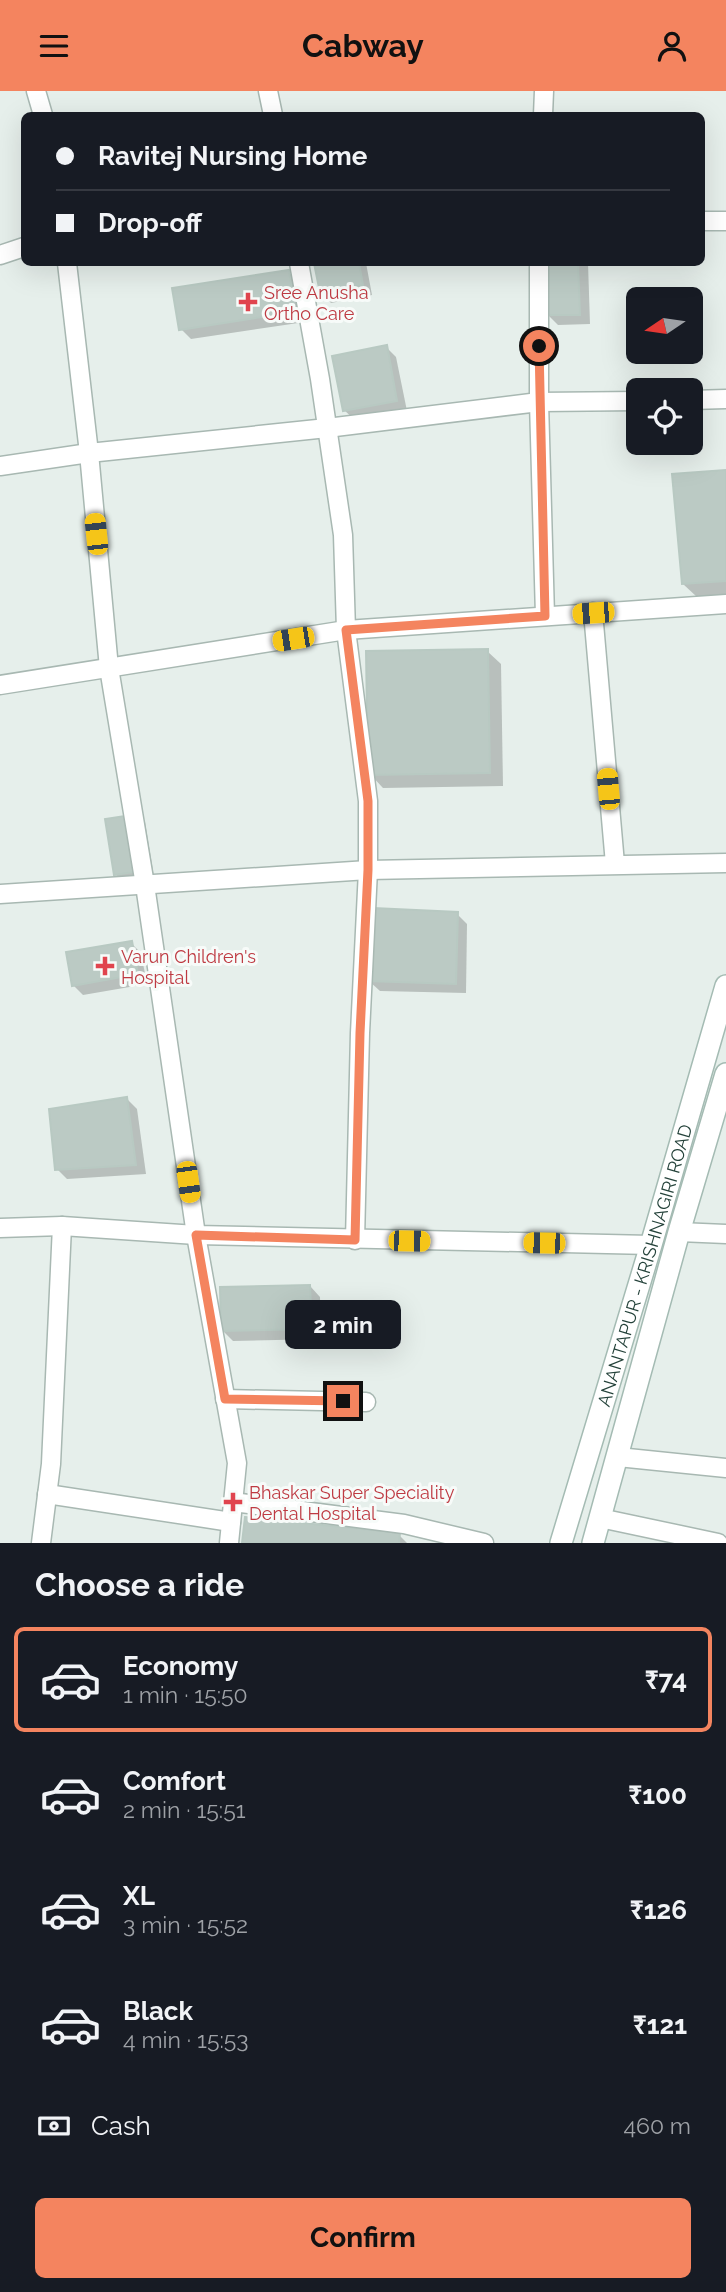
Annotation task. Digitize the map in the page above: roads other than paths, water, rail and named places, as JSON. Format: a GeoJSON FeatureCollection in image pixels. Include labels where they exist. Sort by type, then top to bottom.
{"type":"FeatureCollection","features":[{"type":"Feature","properties":{"kind":"main road","name":"ANANTAPUR - KRISHNAGIRI ROAD"},"geometry":{"type":"LineString","coordinates":[[561,1543],[652,1245],[726,986]]}},
{"type":"Feature","properties":{"kind":"main road","name":"ANANTAPUR - KRISHNAGIRI ROAD"},"geometry":{"type":"LineString","coordinates":[[593,1543],[678,1232],[726,1074]]}},
{"type":"Feature","properties":{"kind":"street"},"geometry":{"type":"LineString","coordinates":[[36,91],[42,112]]}},
{"type":"Feature","properties":{"kind":"street"},"geometry":{"type":"LineString","coordinates":[[268,91],[272,112]]}},
{"type":"Feature","properties":{"kind":"street"},"geometry":{"type":"LineString","coordinates":[[543,112],[544,91]]}},
{"type":"Feature","properties":{"kind":"street"},"geometry":{"type":"LineString","coordinates":[[705,221],[726,221]]}},
{"type":"Feature","properties":{"kind":"street"},"geometry":{"type":"LineString","coordinates":[[0,255],[21,248]]}},
{"type":"Feature","properties":{"kind":"street"},"geometry":{"type":"LineString","coordinates":[[67,266],[89,453],[109,668],[145,884],[196,1235],[237,1463],[229,1543]]}},
{"type":"Feature","properties":{"kind":"street"},"geometry":{"type":"LineString","coordinates":[[300,266],[342,535],[346,630],[368,801],[355,1240]]}},
{"type":"Feature","properties":{"kind":"street"},"geometry":{"type":"LineString","coordinates":[[539,266],[539,402],[545,616]]}},
{"type":"Feature","properties":{"kind":"street"},"geometry":{"type":"LineString","coordinates":[[703,400],[726,399]]}},
{"type":"Feature","properties":{"kind":"street"},"geometry":{"type":"LineString","coordinates":[[0,465],[539,402],[626,401]]}},
{"type":"Feature","properties":{"kind":"street"},"geometry":{"type":"LineString","coordinates":[[0,685],[346,630],[726,604]]}},
{"type":"Feature","properties":{"kind":"street"},"geometry":{"type":"LineString","coordinates":[[593,613],[615,864]]}},
{"type":"Feature","properties":{"kind":"street"},"geometry":{"type":"LineString","coordinates":[[0,894],[368,870],[726,863]]}},
{"type":"Feature","properties":{"kind":"street"},"geometry":{"type":"LineString","coordinates":[[0,1228],[62,1226],[196,1235],[652,1245]]}},
{"type":"Feature","properties":{"kind":"street"},"geometry":{"type":"LineString","coordinates":[[41,1543],[51,1464],[62,1226]]}},
{"type":"Feature","properties":{"kind":"street"},"geometry":{"type":"LineString","coordinates":[[678,1232],[726,1234]]}},
{"type":"Feature","properties":{"kind":"street"},"geometry":{"type":"LineString","coordinates":[[225,1399],[366,1402]]}},
{"type":"Feature","properties":{"kind":"street"},"geometry":{"type":"LineString","coordinates":[[618,1457],[726,1468]]}},
{"type":"Feature","properties":{"kind":"street"},"geometry":{"type":"LineString","coordinates":[[47,1494],[231,1522]]}},
{"type":"Feature","properties":{"kind":"street"},"geometry":{"type":"LineString","coordinates":[[233,1502],[404,1524],[484,1543]]}},
{"type":"Feature","properties":{"kind":"street"},"geometry":{"type":"LineString","coordinates":[[600,1518],[718,1543]]}},
{"type":"Feature","properties":{"kind":"place","name":"Sree Anusha Ortho Care"},"geometry":{"type":"Point","coordinates":[248,302]}},
{"type":"Feature","properties":{"kind":"place","name":"Varun Children's Hospital"},"geometry":{"type":"Point","coordinates":[105,966]}},
{"type":"Feature","properties":{"kind":"place","name":"Bhaskar Super Speciality Dental Hospital"},"geometry":{"type":"Point","coordinates":[233,1502]}}]}
